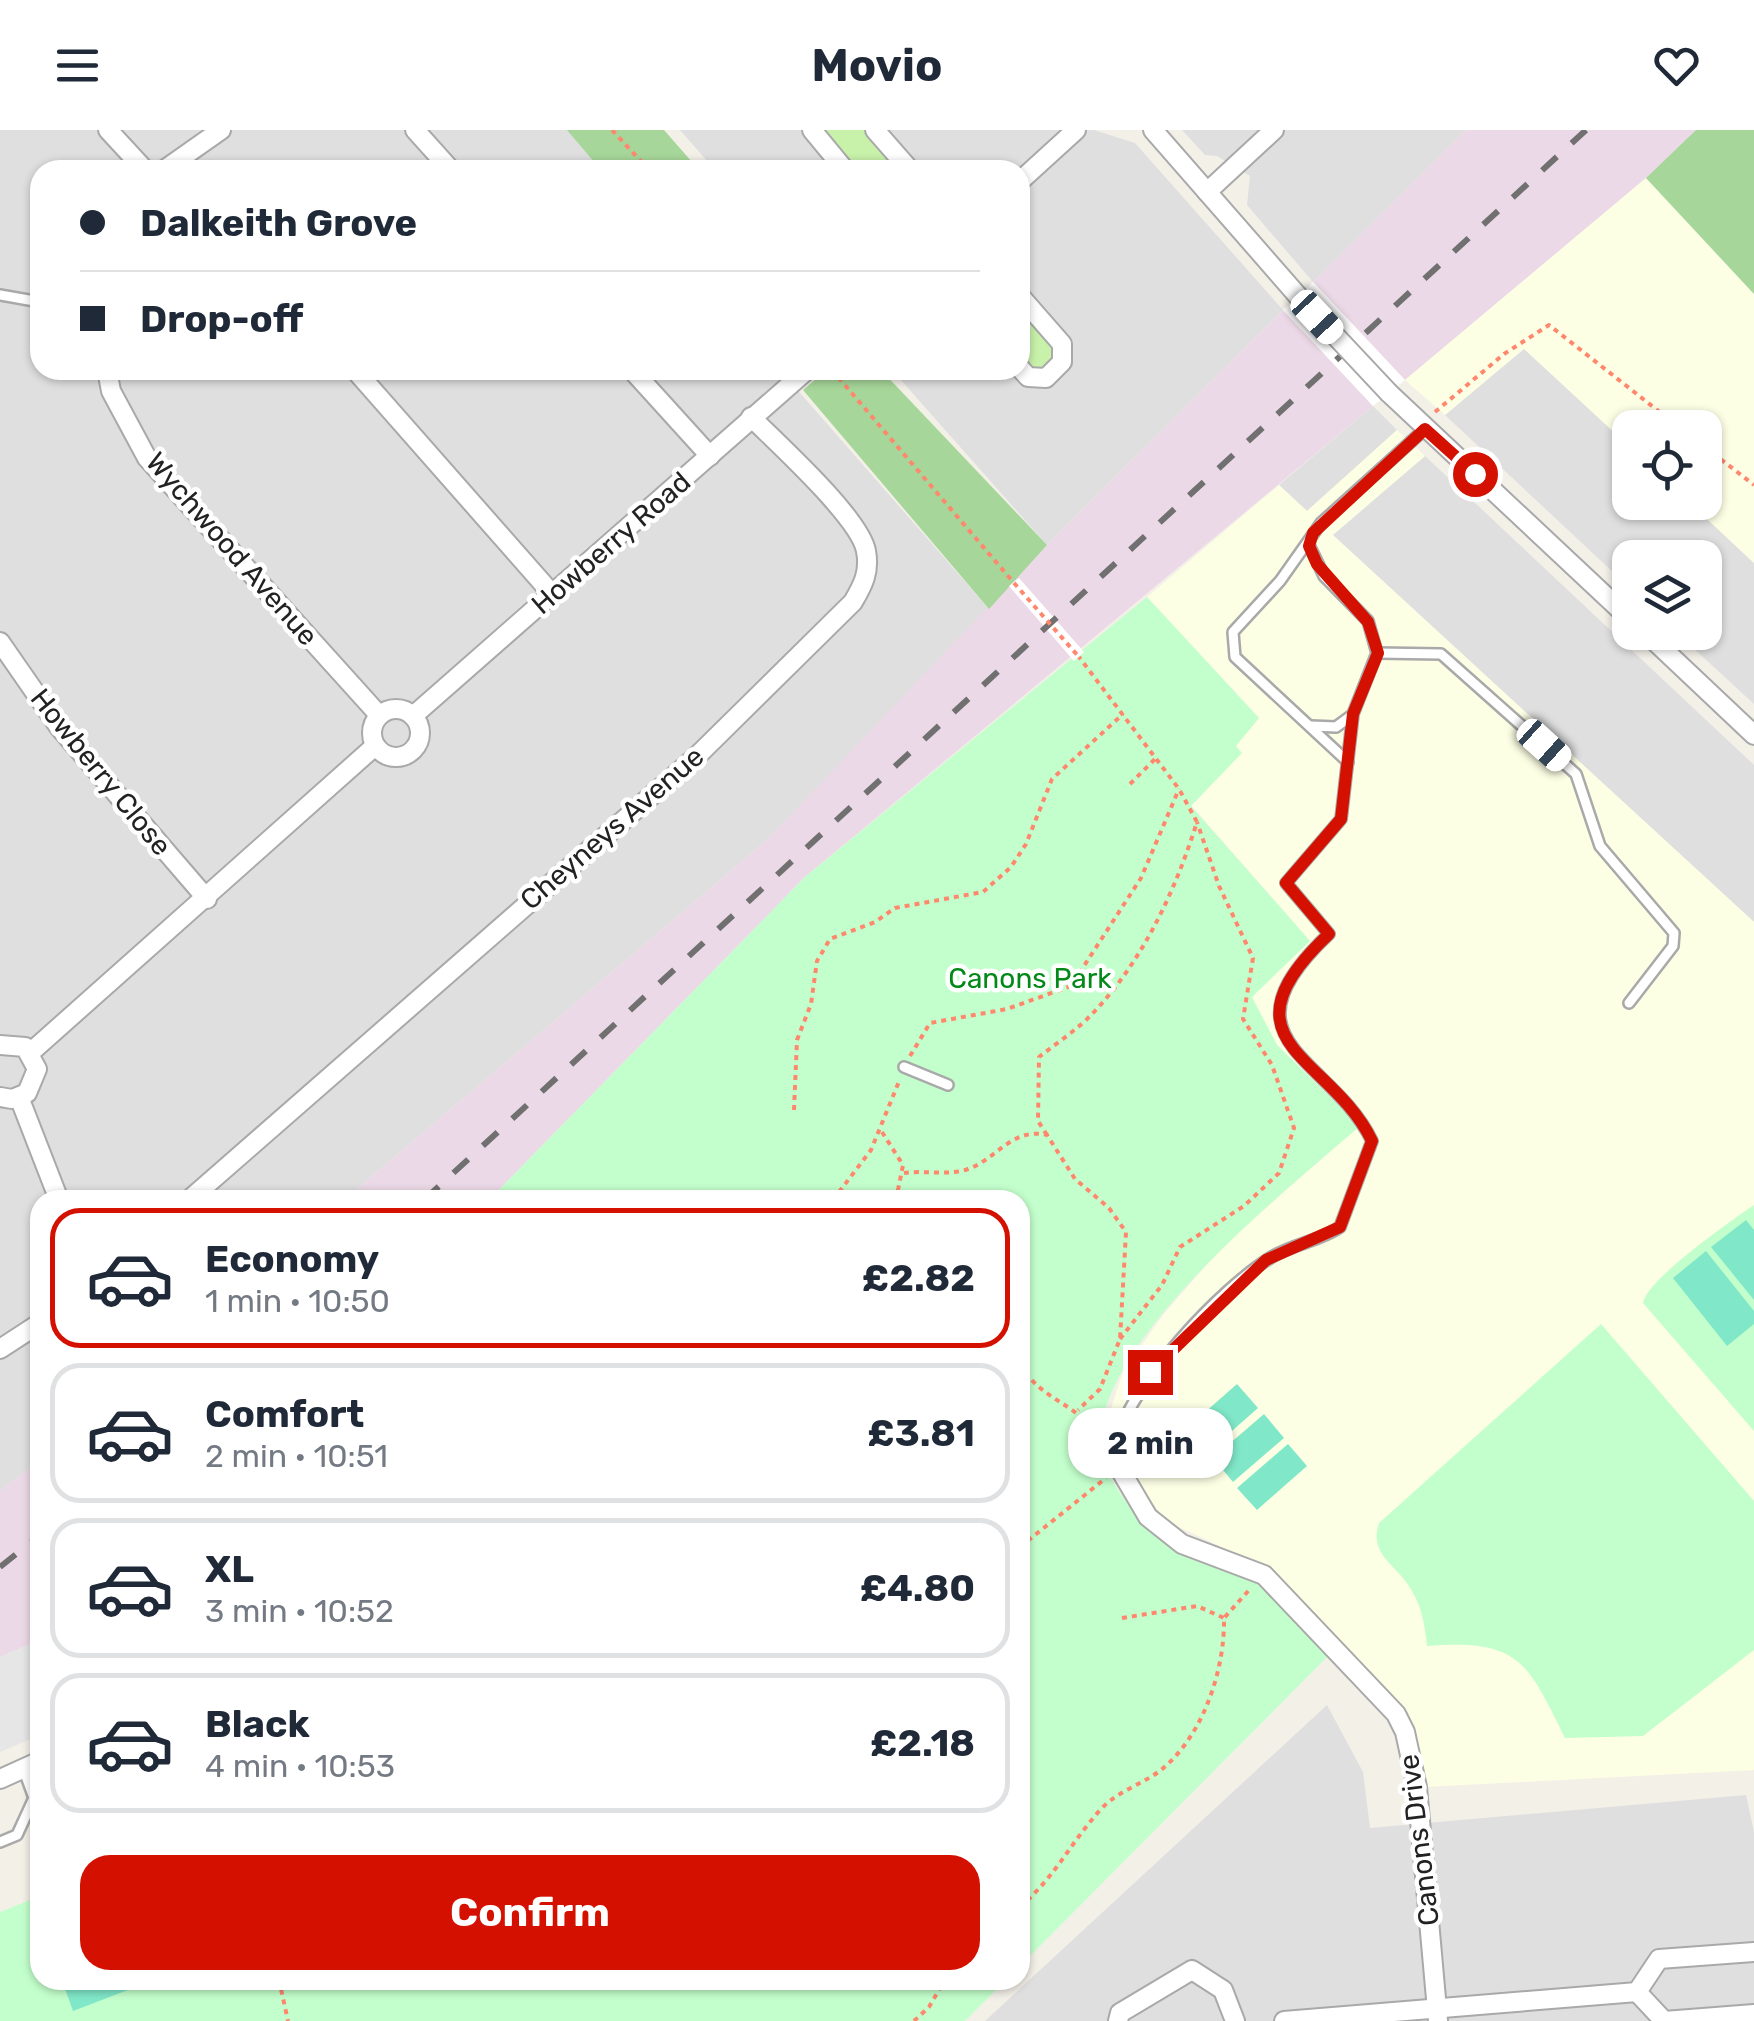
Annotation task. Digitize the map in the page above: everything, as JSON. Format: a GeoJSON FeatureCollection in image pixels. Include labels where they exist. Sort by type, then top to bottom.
{"type":"FeatureCollection","features":[{"type":"Feature","properties":{"kind":"street"},"geometry":{"type":"LineString","coordinates":[[108,130],[136,160]]}},
{"type":"Feature","properties":{"kind":"street"},"geometry":{"type":"LineString","coordinates":[[178,160],[221,130]]}},
{"type":"Feature","properties":{"kind":"street"},"geometry":{"type":"LineString","coordinates":[[415,130],[442,160]]}},
{"type":"Feature","properties":{"kind":"street"},"geometry":{"type":"LineString","coordinates":[[812,130],[838,160]]}},
{"type":"Feature","properties":{"kind":"street"},"geometry":{"type":"LineString","coordinates":[[875,130],[901,160]]}},
{"type":"Feature","properties":{"kind":"street"},"geometry":{"type":"LineString","coordinates":[[1030,172],[1076,130]]}},
{"type":"Feature","properties":{"kind":"street"},"geometry":{"type":"LineString","coordinates":[[1152,130],[1389,393],[1404,408],[1429,421],[1612,601]]}},
{"type":"Feature","properties":{"kind":"street"},"geometry":{"type":"LineString","coordinates":[[1207,192],[1274,130]]}},
{"type":"Feature","properties":{"kind":"street"},"geometry":{"type":"LineString","coordinates":[[1030,307],[1062,344],[1062,362],[1046,378],[1030,376]]}},
{"type":"Feature","properties":{"kind":"street","name":"Wychwood Avenue"},"geometry":{"type":"LineString","coordinates":[[109,380],[111,391],[148,458],[379,715]]}},
{"type":"Feature","properties":{"kind":"street"},"geometry":{"type":"LineString","coordinates":[[364,380],[553,595]]}},
{"type":"Feature","properties":{"kind":"street"},"geometry":{"type":"LineString","coordinates":[[641,380],[710,456]]}},
{"type":"Feature","properties":{"kind":"street","name":"Howberry Road"},"geometry":{"type":"LineString","coordinates":[[413,716],[796,380]]}},
{"type":"Feature","properties":{"kind":"street","name":"Cheyneys Avenue"},"geometry":{"type":"LineString","coordinates":[[200,1190],[697,756],[853,602],[866,579],[866,550],[855,526],[752,416]]}},
{"type":"Feature","properties":{"kind":"street","name":"Howberry Close"},"geometry":{"type":"LineString","coordinates":[[0,642],[59,727],[206,899]]}},
{"type":"Feature","properties":{"kind":"street"},"geometry":{"type":"LineString","coordinates":[[1664,650],[1754,734]]}},
{"type":"Feature","properties":{"kind":"street"},"geometry":{"type":"LineString","coordinates":[[392,708],[413,716],[420,738],[411,752],[388,756],[375,746],[371,733],[379,715],[392,708]]}},
{"type":"Feature","properties":{"kind":"street"},"geometry":{"type":"LineString","coordinates":[[31,1052],[375,746]]}},
{"type":"Feature","properties":{"kind":"street"},"geometry":{"type":"LineString","coordinates":[[0,1045],[18,1044],[31,1052],[37,1078],[10,1097],[54,1190]]}},
{"type":"Feature","properties":{"kind":"street"},"geometry":{"type":"LineString","coordinates":[[0,1349],[30,1330]]}},
{"type":"Feature","properties":{"kind":"street","name":"Canons Drive"},"geometry":{"type":"LineString","coordinates":[[1117,1451],[1136,1501],[1159,1528],[1182,1544],[1264,1575],[1380,1692],[1405,1732],[1417,1787],[1437,2015]]}},
{"type":"Feature","properties":{"kind":"street"},"geometry":{"type":"LineString","coordinates":[[0,1778],[30,1765]]}},
{"type":"Feature","properties":{"kind":"street"},"geometry":{"type":"LineString","coordinates":[[1637,1992],[1658,1959],[1754,1952]]}},
{"type":"Feature","properties":{"kind":"street"},"geometry":{"type":"LineString","coordinates":[[1118,2021],[1120,2014],[1192,1970],[1223,1990],[1235,2021]]}},
{"type":"Feature","properties":{"kind":"street"},"geometry":{"type":"LineString","coordinates":[[1284,2021],[1437,2015],[1637,1992]]}},
{"type":"Feature","properties":{"kind":"street"},"geometry":{"type":"LineString","coordinates":[[1637,1992],[1664,2021],[1754,2014]]}},
{"type":"Feature","properties":{"kind":"lane"},"geometry":{"type":"LineString","coordinates":[[0,295],[30,300]]}},
{"type":"Feature","properties":{"kind":"lane"},"geometry":{"type":"LineString","coordinates":[[1348,762],[1235,657],[1230,644],[1240,620],[1309,546],[1321,523],[1429,421]]}},
{"type":"Feature","properties":{"kind":"lane"},"geometry":{"type":"LineString","coordinates":[[1117,1451],[1130,1404],[1150,1372],[1266,1260],[1340,1227],[1372,1141],[1366,1129],[1295,1054],[1282,1032],[1280,1014],[1301,964],[1329,934],[1286,883],[1341,819],[1353,714],[1378,653],[1368,622],[1324,576],[1309,546]]}},
{"type":"Feature","properties":{"kind":"lane"},"geometry":{"type":"LineString","coordinates":[[1378,653],[1441,654],[1576,774],[1600,846],[1674,933],[1673,946],[1629,1004]]}},
{"type":"Feature","properties":{"kind":"lane"},"geometry":{"type":"LineString","coordinates":[[1308,725],[1326,730],[1353,714]]}},
{"type":"Feature","properties":{"kind":"lane"},"geometry":{"type":"LineString","coordinates":[[904,1067],[948,1085]]}},
{"type":"Feature","properties":{"kind":"lane"},"geometry":{"type":"LineString","coordinates":[[0,1842],[17,1835],[30,1807]]}},
{"type":"Feature","properties":{"kind":"path"},"geometry":{"type":"LineString","coordinates":[[612,130],[639,160]]}},
{"type":"Feature","properties":{"kind":"path"},"geometry":{"type":"LineString","coordinates":[[1429,421],[1504,354],[1548,326],[1657,410]]}},
{"type":"Feature","properties":{"kind":"path"},"geometry":{"type":"LineString","coordinates":[[841,380],[1079,657],[1179,789],[1197,822],[1219,886],[1253,958],[1243,1019],[1272,1065],[1294,1128],[1279,1173],[1244,1206],[1180,1247],[1162,1285],[1120,1339],[1100,1389],[1078,1410]]}},
{"type":"Feature","properties":{"kind":"path"},"geometry":{"type":"LineString","coordinates":[[1722,460],[1754,485]]}},
{"type":"Feature","properties":{"kind":"path"},"geometry":{"type":"LineString","coordinates":[[794,1110],[797,1040],[811,1004],[818,961],[830,939],[874,922],[895,908],[983,892],[1011,867],[1026,844],[1052,778],[1123,714]]}},
{"type":"Feature","properties":{"kind":"path"},"geometry":{"type":"LineString","coordinates":[[1130,784],[1156,758]]}},
{"type":"Feature","properties":{"kind":"path"},"geometry":{"type":"LineString","coordinates":[[840,1190],[880,1131],[904,1067],[930,1023],[1007,1009],[1071,986],[1141,878],[1179,789]]}},
{"type":"Feature","properties":{"kind":"path"},"geometry":{"type":"LineString","coordinates":[[1120,1339],[1126,1232],[1109,1208],[1075,1179],[1038,1121],[1039,1057],[1094,1012],[1140,950],[1183,868],[1197,822]]}},
{"type":"Feature","properties":{"kind":"path"},"geometry":{"type":"LineString","coordinates":[[880,1131],[894,1148],[904,1173],[899,1190]]}},
{"type":"Feature","properties":{"kind":"path"},"geometry":{"type":"LineString","coordinates":[[904,1173],[967,1170],[1008,1141],[1047,1134]]}},
{"type":"Feature","properties":{"kind":"path"},"geometry":{"type":"LineString","coordinates":[[1030,1377],[1046,1397],[1078,1410],[1101,1440],[1117,1451],[1030,1537]]}},
{"type":"Feature","properties":{"kind":"path"},"geometry":{"type":"LineString","coordinates":[[1030,1898],[1050,1881],[1085,1827],[1108,1802],[1158,1772],[1180,1752],[1225,1655],[1224,1618],[1264,1575]]}},
{"type":"Feature","properties":{"kind":"path"},"geometry":{"type":"LineString","coordinates":[[1122,1618],[1198,1606],[1224,1618]]}},
{"type":"Feature","properties":{"kind":"path"},"geometry":{"type":"LineString","coordinates":[[281,1990],[288,2021]]}},
{"type":"Feature","properties":{"kind":"path"},"geometry":{"type":"LineString","coordinates":[[914,2021],[937,1990]]}},
{"type":"Feature","properties":{"kind":"shaded area"},"geometry":{"type":"Polygon","coordinates":[[[0,130],[570,130],[596,160],[30,160],[30,380],[789,380],[989,609],[765,842],[356,1190],[30,1190],[30,1468],[0,1491],[0,130]]]}},
{"type":"Feature","properties":{"kind":"shaded area"},"geometry":{"type":"Polygon","coordinates":[[[680,130],[1094,130],[1135,143],[1283,310],[1047,545],[901,380],[1030,380],[1030,160],[706,160],[680,130]]]}},
{"type":"Feature","properties":{"kind":"shaded area"},"geometry":{"type":"Polygon","coordinates":[[[1182,130],[1466,130],[1313,282],[1247,205],[1250,176],[1217,156],[1205,155],[1182,130]]]}},
{"type":"Feature","properties":{"kind":"shaded area"},"geometry":{"type":"Polygon","coordinates":[[[1466,130],[1696,130],[1646,178],[1405,380],[1313,282],[1466,130]]]}},
{"type":"Feature","properties":{"kind":"shaded area"},"geometry":{"type":"Polygon","coordinates":[[[1646,178],[1754,294],[1754,563],[1708,520],[1722,520],[1722,410],[1612,410],[1612,430],[1524,349],[1445,415],[1405,380],[1646,178]]]}},
{"type":"Feature","properties":{"kind":"shaded area"},"geometry":{"type":"Polygon","coordinates":[[[1283,310],[1373,406],[805,877],[499,1190],[356,1190],[765,842],[1047,545],[1283,310]]]}},
{"type":"Feature","properties":{"kind":"shaded area"},"geometry":{"type":"Polygon","coordinates":[[[1524,348],[1612,430],[1612,520],[1708,520],[1754,563],[1754,704],[1695,650],[1722,650],[1722,540],[1612,540],[1612,571],[1445,415],[1524,348]]]}},
{"type":"Feature","properties":{"kind":"shaded area"},"geometry":{"type":"Polygon","coordinates":[[[1373,406],[1397,430],[1307,511],[1279,485],[1373,406]]]}},
{"type":"Feature","properties":{"kind":"shaded area"},"geometry":{"type":"Polygon","coordinates":[[[1397,430],[1425,456],[1333,535],[1754,922],[1754,1770],[1425,1787],[1417,1742],[1392,1695],[1267,1568],[1166,1521],[1132,1476],[1123,1437],[1102,1437],[1123,1371],[1163,1315],[1223,1246],[1359,1126],[1277,1045],[1251,997],[1310,941],[1191,805],[1241,753],[1235,746],[1259,718],[1147,597],[1279,485],[1307,511],[1397,430]]]}},
{"type":"Feature","properties":{"kind":"shaded area"},"geometry":{"type":"Polygon","coordinates":[[[1425,456],[1612,632],[1612,650],[1632,650],[1754,765],[1754,922],[1332,535],[1425,456]]]}},
{"type":"Feature","properties":{"kind":"shaded area"},"geometry":{"type":"Polygon","coordinates":[[[30,1468],[30,1644],[0,1657],[0,1491],[30,1468]]]}},
{"type":"Feature","properties":{"kind":"shaded area"},"geometry":{"type":"Polygon","coordinates":[[[30,1644],[30,1739],[0,1752],[0,1657],[30,1644]]]}},
{"type":"Feature","properties":{"kind":"shaded area"},"geometry":{"type":"Polygon","coordinates":[[[1327,1705],[1363,1772],[1370,1828],[1746,1795],[1754,1832],[1754,2021],[985,2021],[1019,1990],[1030,1990],[1030,1979],[1327,1705]]]}},
{"type":"Feature","properties":{"kind":"green space"},"geometry":{"type":"Polygon","coordinates":[[[567,130],[664,130],[690,160],[592,160],[567,130]]]}},
{"type":"Feature","properties":{"kind":"green space"},"geometry":{"type":"Polygon","coordinates":[[[825,130],[865,130],[891,160],[850,160],[825,130]]]}},
{"type":"Feature","properties":{"kind":"green space"},"geometry":{"type":"Polygon","coordinates":[[[1696,130],[1754,130],[1754,294],[1646,178],[1696,130]]]}},
{"type":"Feature","properties":{"kind":"green space"},"geometry":{"type":"Polygon","coordinates":[[[1030,319],[1058,351],[1037,372],[1030,364],[1030,319]]]}},
{"type":"Feature","properties":{"kind":"green space"},"geometry":{"type":"Polygon","coordinates":[[[814,380],[890,380],[1047,545],[989,609],[803,390],[814,380]]]}},
{"type":"Feature","properties":{"kind":"green space","name":"Canons Park"},"geometry":{"type":"Polygon","coordinates":[[[1147,597],[1259,718],[1236,746],[1242,753],[1191,806],[1310,941],[1252,997],[1277,1045],[1360,1126],[1244,1228],[1159,1318],[1126,1364],[1106,1408],[1101,1449],[1118,1490],[1147,1525],[1173,1543],[1262,1583],[1290,1606],[1332,1652],[1030,1956],[1030,1190],[499,1190],[805,877],[1147,597]]]}},
{"type":"Feature","properties":{"kind":"green space"},"geometry":{"type":"Polygon","coordinates":[[[1754,1205],[1754,1431],[1643,1303],[1674,1266],[1754,1205]]]}},
{"type":"Feature","properties":{"kind":"green space"},"geometry":{"type":"Polygon","coordinates":[[[1746,1220],[1754,1230],[1754,1300],[1711,1247],[1746,1220]]]}},
{"type":"Feature","properties":{"kind":"green space"},"geometry":{"type":"Polygon","coordinates":[[[1706,1251],[1754,1311],[1754,1324],[1727,1346],[1673,1278],[1706,1251]]]}},
{"type":"Feature","properties":{"kind":"green space"},"geometry":{"type":"Polygon","coordinates":[[[1601,1324],[1754,1501],[1754,1650],[1643,1736],[1565,1738],[1540,1690],[1516,1660],[1482,1647],[1427,1646],[1415,1597],[1381,1552],[1377,1534],[1379,1523],[1601,1324]]]}},
{"type":"Feature","properties":{"kind":"green space"},"geometry":{"type":"Polygon","coordinates":[[[1237,1384],[1258,1408],[1208,1452],[1187,1428],[1237,1384]]]}},
{"type":"Feature","properties":{"kind":"green space"},"geometry":{"type":"Polygon","coordinates":[[[1264,1414],[1284,1438],[1233,1482],[1213,1458],[1264,1414]]]}},
{"type":"Feature","properties":{"kind":"green space"},"geometry":{"type":"Polygon","coordinates":[[[1288,1444],[1307,1466],[1257,1510],[1237,1488],[1288,1444]]]}},
{"type":"Feature","properties":{"kind":"green space"},"geometry":{"type":"Polygon","coordinates":[[[30,1900],[30,1990],[996,1990],[965,2021],[0,2021],[0,1912],[30,1900]]]}},
{"type":"Feature","properties":{"kind":"green space"},"geometry":{"type":"Polygon","coordinates":[[[66,1990],[128,1990],[73,2011],[66,1990]]]}},
{"type":"Feature","properties":{"kind":"pier"},"geometry":{"type":"Polygon","coordinates":[[[1313,282],[1405,380],[1373,406],[1283,310],[1313,282]]]}},
{"type":"Feature","properties":{"kind":"pier"},"geometry":{"type":"Polygon","coordinates":[[[1019,578],[1084,652],[1074,661],[1009,586],[1019,578]]]}},
{"type":"Feature","properties":{"kind":"railway"},"geometry":{"type":"LineString","coordinates":[[435,1190],[1586,130]]}},
{"type":"Feature","properties":{"kind":"railway"},"geometry":{"type":"LineString","coordinates":[[0,1567],[30,1543]]}},
{"type":"Feature","properties":{"kind":"route"},"geometry":{"type":"LineString","coordinates":[[1150,1372],[1266,1260],[1340,1227],[1372,1141],[1366,1129],[1295,1054],[1282,1032],[1280,1014],[1281,1002],[1301,964],[1329,934],[1286,883],[1330,837],[1341,819],[1353,714],[1378,653],[1368,622],[1317,564],[1309,546],[1313,533],[1425,429],[1475,474]]}}]}
